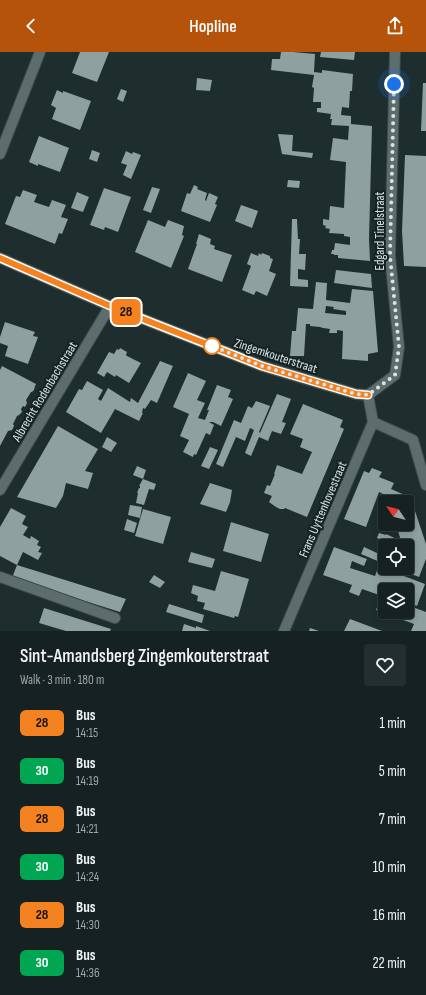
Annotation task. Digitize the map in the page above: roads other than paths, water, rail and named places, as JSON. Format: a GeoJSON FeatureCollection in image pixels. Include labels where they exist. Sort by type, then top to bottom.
{"type":"FeatureCollection","features":[{"type":"Feature","properties":{"kind":"street"},"geometry":{"type":"LineString","coordinates":[[0,154],[40,52]]}},
{"type":"Feature","properties":{"kind":"street","name":"Edgard Tinelstraat"},"geometry":{"type":"LineString","coordinates":[[368,395],[395,375],[399,347],[390,256],[394,52]]}},
{"type":"Feature","properties":{"kind":"street","name":"Zingemkouterstraat"},"geometry":{"type":"LineString","coordinates":[[0,258],[110,306],[262,366],[356,394],[368,395]]}},
{"type":"Feature","properties":{"kind":"street","name":"Albrecht Rodenbachstraat"},"geometry":{"type":"LineString","coordinates":[[0,490],[110,306]]}},
{"type":"Feature","properties":{"kind":"street"},"geometry":{"type":"LineString","coordinates":[[368,395],[373,422],[413,440],[426,485]]}},
{"type":"Feature","properties":{"kind":"street","name":"Frans Uyttenhovestraat"},"geometry":{"type":"LineString","coordinates":[[284,631],[373,422]]}},
{"type":"Feature","properties":{"kind":"street"},"geometry":{"type":"LineString","coordinates":[[0,577],[115,618]]}}]}
